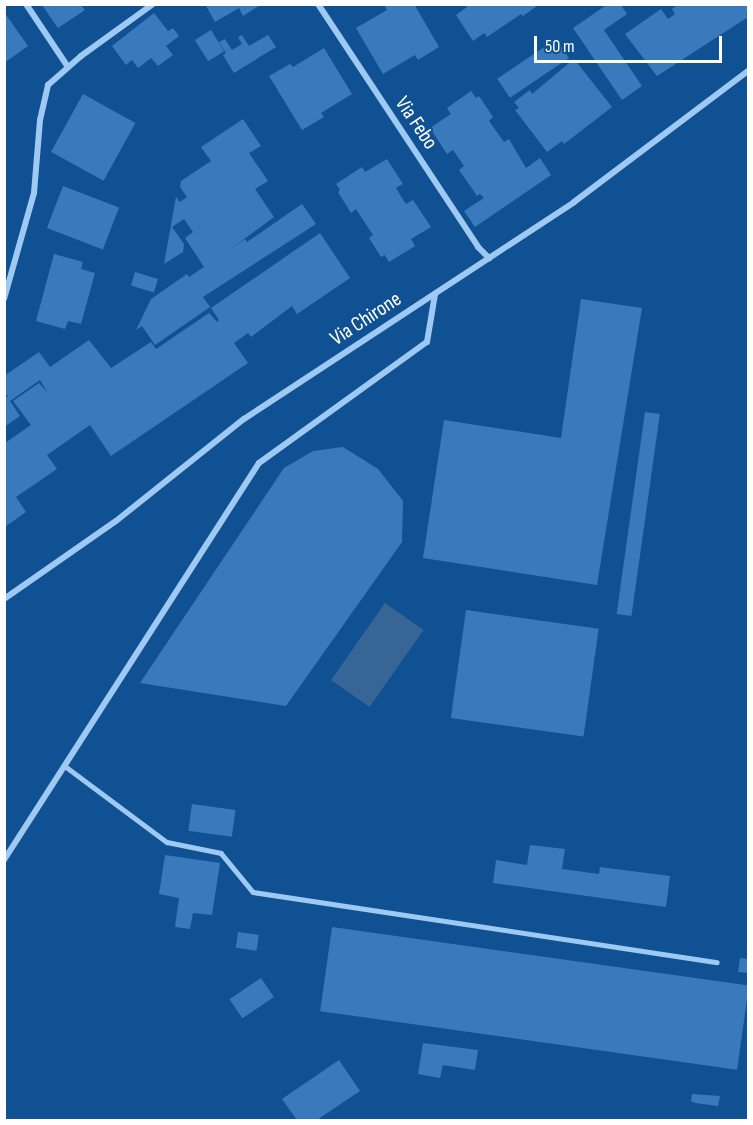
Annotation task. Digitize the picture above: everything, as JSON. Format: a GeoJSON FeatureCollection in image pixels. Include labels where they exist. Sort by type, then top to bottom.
{"type":"FeatureCollection","features":[{"type":"Feature","properties":{"kind":"street"},"geometry":{"type":"LineString","coordinates":[[26,4],[68,67]]}},
{"type":"Feature","properties":{"kind":"street"},"geometry":{"type":"LineString","coordinates":[[4,299],[34,193],[40,120],[48,86],[68,67],[153,4]]}},
{"type":"Feature","properties":{"kind":"street","name":"Via Febo"},"geometry":{"type":"LineString","coordinates":[[318,4],[478,247],[489,258]]}},
{"type":"Feature","properties":{"kind":"street","name":"Via Chirone"},"geometry":{"type":"LineString","coordinates":[[4,599],[116,521],[244,419],[574,202],[748,71]]}},
{"type":"Feature","properties":{"kind":"street"},"geometry":{"type":"LineString","coordinates":[[4,860],[259,463],[427,342],[435,294]]}},
{"type":"Feature","properties":{"kind":"lane"},"geometry":{"type":"LineString","coordinates":[[65,766],[167,842],[221,853],[253,892],[717,962]]}},
{"type":"Feature","properties":{"kind":"water"},"geometry":{"type":"Polygon","coordinates":[[[385,603],[424,630],[370,707],[331,680],[385,603]]]}},
{"type":"Feature","properties":{"kind":"building"},"geometry":{"type":"Polygon","coordinates":[[[205,4],[262,4],[243,16],[239,8],[215,22],[205,4]]]}},
{"type":"Feature","properties":{"kind":"building"},"geometry":{"type":"Polygon","coordinates":[[[384,4],[414,4],[439,47],[418,60],[415,55],[383,74],[356,28],[387,10],[384,4]]]}},
{"type":"Feature","properties":{"kind":"building"},"geometry":{"type":"Polygon","coordinates":[[[465,4],[536,4],[537,6],[487,37],[484,33],[473,41],[456,15],[467,7],[465,4]]]}},
{"type":"Feature","properties":{"kind":"building"},"geometry":{"type":"Polygon","coordinates":[[[608,4],[620,4],[627,14],[604,30],[642,86],[622,100],[573,28],[608,4]]]}},
{"type":"Feature","properties":{"kind":"building"},"geometry":{"type":"Polygon","coordinates":[[[679,4],[748,4],[746,14],[748,17],[657,76],[625,34],[661,9],[668,19],[675,14],[672,9],[679,4]]]}},
{"type":"Feature","properties":{"kind":"building"},"geometry":{"type":"Polygon","coordinates":[[[42,5],[81,5],[85,10],[58,28],[42,5]]]}},
{"type":"Feature","properties":{"kind":"building"},"geometry":{"type":"Polygon","coordinates":[[[4,12],[28,46],[4,63],[4,12]]]}},
{"type":"Feature","properties":{"kind":"building"},"geometry":{"type":"Polygon","coordinates":[[[154,13],[168,31],[173,28],[179,36],[166,46],[173,55],[158,66],[151,58],[138,68],[132,60],[126,65],[112,46],[154,13]]]}},
{"type":"Feature","properties":{"kind":"building"},"geometry":{"type":"Polygon","coordinates":[[[211,30],[224,51],[208,61],[195,40],[211,30]]]}},
{"type":"Feature","properties":{"kind":"building"},"geometry":{"type":"Polygon","coordinates":[[[242,35],[249,46],[268,35],[276,47],[234,73],[223,55],[226,53],[219,42],[225,39],[232,50],[242,44],[238,37],[242,35]]]}},
{"type":"Feature","properties":{"kind":"building"},"geometry":{"type":"Polygon","coordinates":[[[556,39],[569,58],[510,98],[497,79],[556,39]]]}},
{"type":"Feature","properties":{"kind":"building"},"geometry":{"type":"Polygon","coordinates":[[[324,48],[352,94],[321,113],[324,117],[302,130],[269,76],[290,64],[293,67],[324,48]]]}},
{"type":"Feature","properties":{"kind":"building"},"geometry":{"type":"Polygon","coordinates":[[[574,59],[612,107],[564,144],[562,141],[547,152],[515,110],[519,108],[514,102],[530,90],[532,94],[574,59]]]}},
{"type":"Feature","properties":{"kind":"building"},"geometry":{"type":"Polygon","coordinates":[[[471,91],[476,98],[479,96],[493,117],[489,121],[504,142],[509,139],[526,168],[540,158],[551,175],[475,227],[464,211],[484,198],[480,194],[477,196],[459,170],[464,166],[453,150],[447,154],[430,128],[451,114],[447,108],[471,91]]]}},
{"type":"Feature","properties":{"kind":"building"},"geometry":{"type":"Polygon","coordinates":[[[83,94],[135,123],[103,181],[51,152],[83,94]]]}},
{"type":"Feature","properties":{"kind":"building"},"geometry":{"type":"Polygon","coordinates":[[[243,119],[261,146],[249,153],[268,181],[255,189],[274,217],[229,250],[245,239],[247,242],[302,204],[316,224],[203,297],[210,307],[155,345],[142,326],[136,330],[151,299],[187,274],[189,277],[204,267],[185,238],[193,232],[184,219],[172,227],[184,244],[183,252],[164,264],[176,197],[180,202],[187,197],[180,187],[181,181],[211,161],[201,147],[243,119]]]}},
{"type":"Feature","properties":{"kind":"building"},"geometry":{"type":"Polygon","coordinates":[[[387,159],[403,184],[396,188],[402,198],[406,204],[413,200],[431,227],[411,239],[415,246],[389,262],[385,255],[381,257],[369,238],[373,235],[356,209],[351,213],[338,192],[340,190],[336,184],[362,167],[365,172],[387,159]]]}},
{"type":"Feature","properties":{"kind":"building"},"geometry":{"type":"Polygon","coordinates":[[[63,186],[119,208],[103,250],[47,228],[63,186]]]}},
{"type":"Feature","properties":{"kind":"building"},"geometry":{"type":"Polygon","coordinates":[[[320,233],[350,278],[297,314],[292,306],[251,337],[248,333],[234,343],[248,363],[111,456],[90,425],[47,455],[57,469],[16,497],[26,512],[5,527],[5,443],[31,425],[13,401],[39,383],[48,393],[40,380],[10,401],[20,416],[4,427],[4,398],[8,396],[4,392],[4,376],[39,352],[50,367],[89,340],[111,368],[151,342],[156,349],[209,313],[217,322],[219,320],[211,308],[320,233]]]}},
{"type":"Feature","properties":{"kind":"building"},"geometry":{"type":"Polygon","coordinates":[[[54,254],[83,262],[81,269],[95,273],[81,324],[68,321],[65,329],[36,321],[54,254]]]}},
{"type":"Feature","properties":{"kind":"building"},"geometry":{"type":"Polygon","coordinates":[[[135,272],[158,279],[154,292],[131,285],[135,272]]]}},
{"type":"Feature","properties":{"kind":"building"},"geometry":{"type":"Polygon","coordinates":[[[581,299],[642,308],[597,585],[423,558],[444,420],[561,438],[581,299]]]}},
{"type":"Feature","properties":{"kind":"building"},"geometry":{"type":"Polygon","coordinates":[[[645,412],[660,414],[631,616],[617,614],[645,412]]]}},
{"type":"Feature","properties":{"kind":"building"},"geometry":{"type":"Polygon","coordinates":[[[343,447],[378,469],[403,501],[402,542],[286,706],[140,683],[284,468],[313,451],[343,447]]]}},
{"type":"Feature","properties":{"kind":"building"},"geometry":{"type":"Polygon","coordinates":[[[466,610],[599,629],[584,737],[451,718],[466,610]]]}},
{"type":"Feature","properties":{"kind":"building"},"geometry":{"type":"Polygon","coordinates":[[[192,804],[236,810],[232,837],[188,831],[192,804]]]}},
{"type":"Feature","properties":{"kind":"building"},"geometry":{"type":"Polygon","coordinates":[[[530,845],[565,849],[562,869],[599,874],[600,867],[670,876],[666,907],[493,883],[496,860],[527,865],[530,845]]]}},
{"type":"Feature","properties":{"kind":"building"},"geometry":{"type":"Polygon","coordinates":[[[165,855],[220,863],[212,915],[193,913],[190,929],[175,927],[179,898],[159,894],[165,855]]]}},
{"type":"Feature","properties":{"kind":"building"},"geometry":{"type":"Polygon","coordinates":[[[332,927],[748,985],[737,1070],[320,1011],[332,927]]]}},
{"type":"Feature","properties":{"kind":"building"},"geometry":{"type":"Polygon","coordinates":[[[238,932],[259,935],[257,951],[236,948],[238,932]]]}},
{"type":"Feature","properties":{"kind":"building"},"geometry":{"type":"Polygon","coordinates":[[[740,958],[748,959],[748,973],[738,972],[740,958]]]}},
{"type":"Feature","properties":{"kind":"building"},"geometry":{"type":"Polygon","coordinates":[[[261,978],[274,997],[242,1018],[229,999],[261,978]]]}},
{"type":"Feature","properties":{"kind":"building"},"geometry":{"type":"Polygon","coordinates":[[[423,1043],[478,1050],[475,1070],[443,1065],[440,1078],[418,1074],[423,1043]]]}},
{"type":"Feature","properties":{"kind":"building"},"geometry":{"type":"Polygon","coordinates":[[[339,1060],[360,1091],[317,1120],[297,1120],[282,1099],[339,1060]]]}},
{"type":"Feature","properties":{"kind":"building"},"geometry":{"type":"Polygon","coordinates":[[[692,1094],[720,1096],[718,1106],[695,1103],[691,1101],[692,1094]]]}}]}
